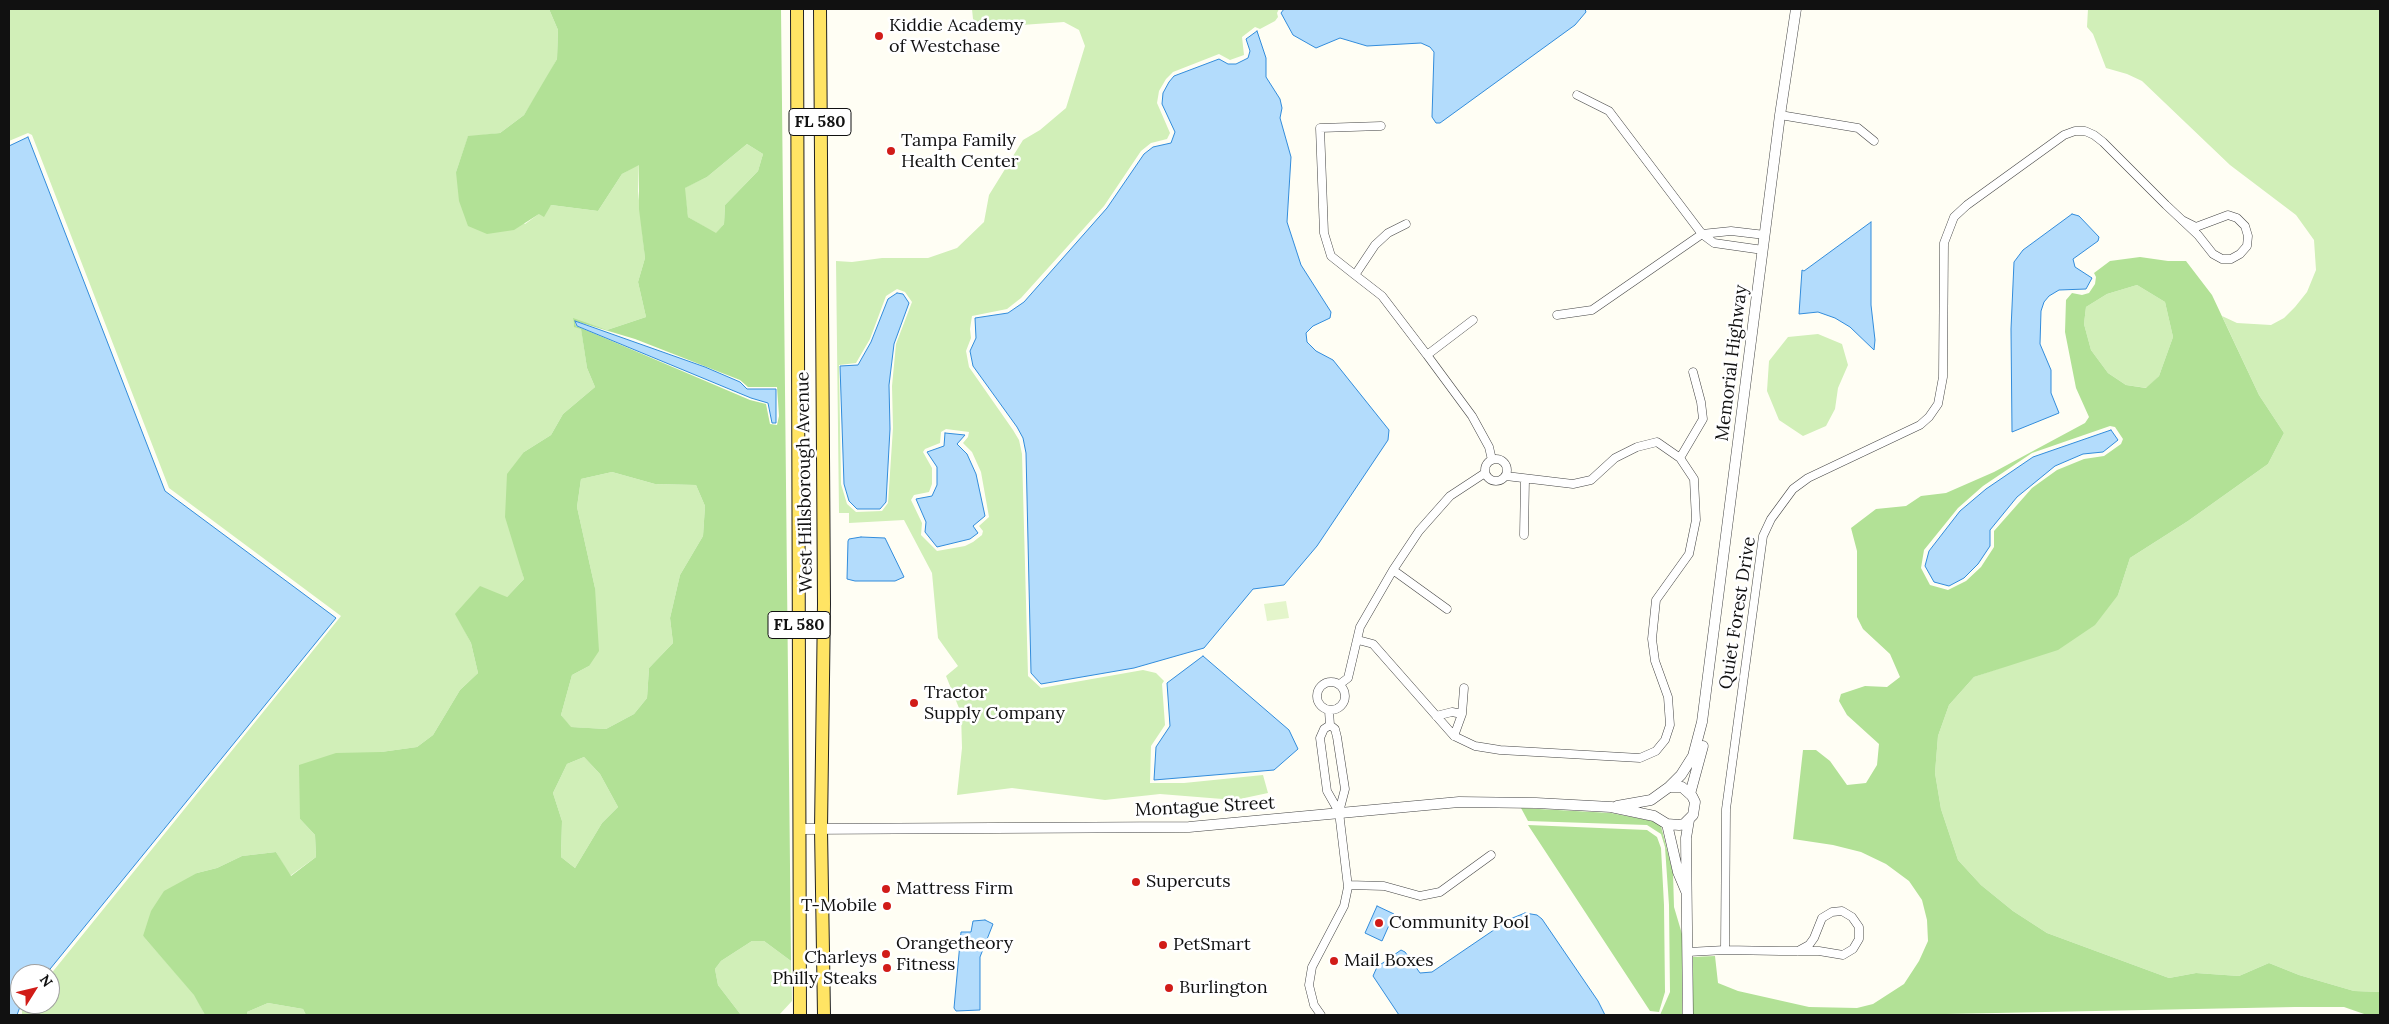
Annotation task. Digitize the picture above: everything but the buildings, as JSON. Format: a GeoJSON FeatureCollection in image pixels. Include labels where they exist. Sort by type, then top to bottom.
{"type":"FeatureCollection","features":[{"type":"Feature","properties":{"kind":"main road","name":"West Hillsborough Avenue"},"geometry":{"type":"LineString","coordinates":[[797,9],[800,1015]]}},
{"type":"Feature","properties":{"kind":"main road","name":"West Hillsborough Avenue"},"geometry":{"type":"LineString","coordinates":[[820,9],[824,604],[822,829],[824,1015]]}},
{"type":"Feature","properties":{"kind":"street","name":"Memorial Highway"},"geometry":{"type":"LineString","coordinates":[[1651,800],[1669,787],[1681,775],[1693,756],[1702,722],[1780,115],[1796,9]]}},
{"type":"Feature","properties":{"kind":"street"},"geometry":{"type":"LineString","coordinates":[[1577,95],[1609,111],[1702,234],[1714,243],[1763,250]]}},
{"type":"Feature","properties":{"kind":"street"},"geometry":{"type":"LineString","coordinates":[[1780,115],[1858,128],[1874,142]]}},
{"type":"Feature","properties":{"kind":"street"},"geometry":{"type":"LineString","coordinates":[[1381,126],[1320,128],[1324,233],[1331,256],[1382,296],[1472,416],[1489,447],[1492,460]]}},
{"type":"Feature","properties":{"kind":"street","name":"Quiet Forest Drive"},"geometry":{"type":"LineString","coordinates":[[1725,950],[1726,809],[1763,536],[1770,519],[1793,489],[1808,478],[1920,425],[1938,404],[1943,377],[1944,243],[1954,217],[1967,205],[2064,135],[2075,131],[2094,134],[2103,142],[2182,220],[2198,235],[2213,254],[2222,259],[2230,259],[2240,254],[2246,246],[2246,231],[2237,218],[2228,215],[2196,226],[2182,220]]}},
{"type":"Feature","properties":{"kind":"street"},"geometry":{"type":"LineString","coordinates":[[1355,275],[1375,245],[1388,233],[1406,224]]}},
{"type":"Feature","properties":{"kind":"street"},"geometry":{"type":"LineString","coordinates":[[1557,315],[1592,310],[1702,234],[1730,231],[1765,235]]}},
{"type":"Feature","properties":{"kind":"street"},"geometry":{"type":"LineString","coordinates":[[1427,355],[1473,320]]}},
{"type":"Feature","properties":{"kind":"street"},"geometry":{"type":"LineString","coordinates":[[1680,458],[1703,419],[1693,372]]}},
{"type":"Feature","properties":{"kind":"street"},"geometry":{"type":"LineString","coordinates":[[1358,640],[1373,644],[1454,736],[1475,746],[1500,750],[1640,758],[1656,751],[1665,740],[1670,725],[1668,697],[1655,661],[1652,639],[1656,600],[1689,554],[1696,520],[1694,479],[1680,458],[1657,442],[1637,447],[1615,458],[1591,480],[1573,484],[1506,476]]}},
{"type":"Feature","properties":{"kind":"street"},"geometry":{"type":"LineString","coordinates":[[1340,684],[1348,678],[1360,627],[1419,530],[1450,496],[1485,473],[1486,467],[1492,460]]}},
{"type":"Feature","properties":{"kind":"street"},"geometry":{"type":"LineString","coordinates":[[1485,473],[1493,481],[1500,481],[1506,476],[1507,468],[1503,462],[1492,460]]}},
{"type":"Feature","properties":{"kind":"street"},"geometry":{"type":"LineString","coordinates":[[1524,535],[1525,479]]}},
{"type":"Feature","properties":{"kind":"street"},"geometry":{"type":"LineString","coordinates":[[1393,570],[1447,609]]}},
{"type":"Feature","properties":{"kind":"street"},"geometry":{"type":"LineString","coordinates":[[1332,681],[1340,684],[1345,696],[1341,707],[1329,711],[1320,706],[1316,694],[1321,684],[1332,681]]}},
{"type":"Feature","properties":{"kind":"street"},"geometry":{"type":"LineString","coordinates":[[1454,736],[1462,714],[1464,688]]}},
{"type":"Feature","properties":{"kind":"street"},"geometry":{"type":"LineString","coordinates":[[1321,1015],[1314,1005],[1309,984],[1312,967],[1344,906],[1348,885],[1339,812],[1345,789],[1338,737],[1330,726],[1329,711]]}},
{"type":"Feature","properties":{"kind":"street"},"geometry":{"type":"LineString","coordinates":[[1436,716],[1452,712],[1462,714]]}},
{"type":"Feature","properties":{"kind":"street","name":"Memorial Highway"},"geometry":{"type":"LineString","coordinates":[[1689,820],[1695,809],[1695,802],[1690,794],[1703,744],[1702,722]]}},
{"type":"Feature","properties":{"kind":"street"},"geometry":{"type":"LineString","coordinates":[[1330,726],[1324,729],[1320,738],[1327,791],[1339,812]]}},
{"type":"Feature","properties":{"kind":"street"},"geometry":{"type":"LineString","coordinates":[[1669,787],[1682,787],[1690,794]]}},
{"type":"Feature","properties":{"kind":"street","name":"Montague Street"},"geometry":{"type":"LineString","coordinates":[[1612,807],[1651,800]]}},
{"type":"Feature","properties":{"kind":"street","name":"Montague Street"},"geometry":{"type":"LineString","coordinates":[[800,829],[1189,828],[1458,802],[1612,807],[1654,816],[1668,824]]}},
{"type":"Feature","properties":{"kind":"street"},"geometry":{"type":"LineString","coordinates":[[1686,891],[1678,872],[1668,824],[1679,825],[1689,820]]}},
{"type":"Feature","properties":{"kind":"street"},"geometry":{"type":"LineString","coordinates":[[1688,1015],[1686,838],[1689,820]]}},
{"type":"Feature","properties":{"kind":"street"},"geometry":{"type":"LineString","coordinates":[[1348,885],[1384,886],[1420,896],[1440,892],[1491,855]]}},
{"type":"Feature","properties":{"kind":"street"},"geometry":{"type":"LineString","coordinates":[[1688,952],[1725,950],[1843,955],[1853,949],[1859,939],[1859,926],[1852,917],[1842,911],[1832,912],[1822,918],[1809,945],[1798,952]]}},
{"type":"Feature","properties":{"kind":"green space"},"geometry":{"type":"Polygon","coordinates":[[[9,9],[549,9],[558,30],[557,59],[543,85],[524,115],[500,133],[468,137],[456,172],[525,224],[551,205],[598,211],[622,174],[639,164],[638,191],[645,258],[638,282],[646,317],[607,330],[573,319],[574,326],[581,328],[587,368],[595,387],[563,414],[551,435],[524,452],[517,552],[524,579],[507,597],[456,614],[471,643],[478,673],[460,690],[433,735],[417,747],[381,752],[300,819],[315,835],[316,857],[290,876],[276,852],[242,856],[217,868],[197,873],[143,936],[195,995],[205,1015],[22,1014],[60,1014],[59,964],[341,616],[169,488],[32,135],[28,133],[9,141],[9,9]]]}},
{"type":"Feature","properties":{"kind":"green space"},"geometry":{"type":"Polygon","coordinates":[[[549,9],[781,9],[791,961],[764,941],[752,941],[721,961],[715,969],[718,985],[741,1015],[306,1015],[303,1009],[268,1003],[247,1012],[247,1015],[205,1015],[194,995],[143,936],[151,911],[164,891],[197,873],[217,868],[242,856],[276,852],[291,876],[316,857],[315,835],[300,819],[299,765],[336,753],[381,752],[417,747],[433,735],[460,690],[478,673],[471,643],[455,614],[480,586],[507,597],[524,579],[505,517],[507,474],[524,452],[551,435],[563,414],[595,387],[587,368],[581,329],[574,327],[573,318],[607,330],[646,317],[638,282],[645,258],[639,209],[639,165],[622,174],[598,211],[551,205],[544,217],[539,214],[514,230],[487,234],[468,226],[459,201],[456,172],[468,136],[500,133],[524,115],[557,59],[558,30],[549,9]],[[747,144],[707,177],[685,188],[688,217],[716,233],[724,224],[725,205],[758,171],[763,154],[747,144]],[[575,321],[576,326],[750,400],[766,404],[770,424],[777,425],[779,416],[777,387],[748,387],[740,380],[635,339],[575,321]],[[612,472],[581,479],[577,507],[595,588],[599,651],[589,666],[572,675],[561,715],[571,727],[606,729],[634,714],[647,698],[649,668],[673,643],[670,618],[680,575],[703,536],[705,506],[696,485],[655,484],[612,472]],[[584,757],[567,764],[553,793],[562,821],[561,857],[575,868],[602,823],[618,807],[600,774],[584,757]]]}},
{"type":"Feature","properties":{"kind":"green space"},"geometry":{"type":"Polygon","coordinates":[[[972,9],[1279,9],[1278,17],[1275,21],[1260,29],[1255,27],[1242,37],[1244,55],[1230,60],[1219,54],[1173,72],[1166,79],[1159,91],[1157,103],[1170,133],[1167,139],[1151,143],[1141,151],[1104,206],[1021,298],[1007,309],[972,316],[971,338],[966,351],[969,367],[1013,430],[1019,440],[1022,454],[1028,676],[1041,688],[1143,670],[1156,673],[1164,681],[1162,684],[1165,725],[1151,746],[1150,783],[1184,783],[1263,775],[1268,793],[1235,800],[1160,794],[1105,800],[1012,788],[957,795],[962,748],[961,713],[946,676],[958,666],[938,638],[932,573],[904,520],[849,523],[849,513],[839,513],[836,261],[852,262],[882,258],[928,258],[957,248],[984,222],[989,195],[1023,140],[1040,130],[1066,108],[1085,46],[1079,30],[1064,22],[979,28],[973,19],[972,9]],[[897,289],[886,296],[870,339],[856,363],[839,365],[841,484],[847,504],[856,512],[882,511],[888,503],[893,428],[892,386],[896,344],[912,302],[905,292],[897,289]],[[946,429],[941,432],[940,443],[925,449],[923,452],[932,468],[932,484],[929,492],[914,495],[911,500],[922,523],[921,535],[937,551],[965,546],[973,542],[982,535],[983,531],[979,526],[989,517],[981,472],[972,452],[963,443],[968,437],[969,432],[946,429]]]}},
{"type":"Feature","properties":{"kind":"green space"},"geometry":{"type":"Polygon","coordinates":[[[2088,9],[2380,9],[2380,992],[2354,991],[2299,975],[2269,963],[2239,976],[2196,973],[2169,978],[2047,933],[2013,911],[1981,885],[1958,860],[1941,809],[1935,773],[1938,736],[1949,705],[1974,677],[2006,666],[2118,595],[2130,558],[2188,521],[2268,464],[2284,433],[2259,395],[2222,316],[2237,323],[2271,325],[2284,318],[2295,307],[2307,292],[2316,270],[2314,240],[2296,215],[2230,165],[2142,81],[2106,68],[2093,34],[2087,27],[2088,9]]]}},
{"type":"Feature","properties":{"kind":"green space"},"geometry":{"type":"Polygon","coordinates":[[[747,144],[763,154],[758,171],[725,205],[724,224],[716,234],[688,217],[684,188],[707,177],[747,144]]]}},
{"type":"Feature","properties":{"kind":"green space"},"geometry":{"type":"Polygon","coordinates":[[[2140,257],[2168,261],[2186,261],[2212,295],[2259,395],[2284,433],[2268,464],[2188,521],[2130,558],[2118,595],[2095,625],[2058,650],[1974,677],[1949,705],[1938,736],[1935,773],[1941,809],[1958,860],[1981,885],[2013,911],[2047,933],[2169,978],[2196,973],[2239,976],[2269,963],[2299,975],[2354,991],[2380,992],[2380,1015],[2367,1015],[2344,1007],[2295,1007],[1896,1015],[1693,1015],[1693,957],[1715,956],[1718,983],[1738,991],[1809,1007],[1857,1008],[1873,1004],[1904,984],[1919,961],[1928,941],[1927,920],[1922,900],[1909,881],[1886,864],[1861,852],[1833,845],[1793,839],[1803,750],[1816,750],[1830,761],[1847,785],[1866,783],[1877,765],[1879,744],[1847,715],[1839,701],[1841,694],[1865,686],[1887,687],[1900,677],[1890,654],[1863,629],[1857,617],[1857,551],[1851,528],[1876,509],[1906,506],[1921,496],[1946,493],[1994,472],[2085,423],[2089,417],[2076,388],[2065,332],[2066,300],[2072,293],[2082,295],[2089,293],[2095,284],[2096,277],[2094,273],[2110,261],[2140,257]],[[2137,285],[2107,294],[2086,307],[2084,324],[2091,350],[2108,373],[2126,385],[2146,388],[2159,376],[2173,337],[2165,302],[2137,285]],[[2110,426],[2032,453],[1983,486],[1958,508],[1924,550],[1921,568],[1930,585],[1948,590],[1966,581],[1981,567],[1994,547],[1994,531],[2032,488],[2057,470],[2084,459],[2104,456],[2121,444],[2123,439],[2115,427],[2110,426]]]}},
{"type":"Feature","properties":{"kind":"green space"},"geometry":{"type":"Polygon","coordinates":[[[2137,285],[2165,302],[2173,337],[2159,376],[2147,388],[2126,385],[2108,373],[2091,350],[2084,324],[2086,307],[2107,294],[2137,285]]]}},
{"type":"Feature","properties":{"kind":"green space"},"geometry":{"type":"Polygon","coordinates":[[[1818,334],[1842,344],[1848,365],[1838,388],[1835,409],[1826,426],[1803,436],[1779,420],[1767,391],[1769,361],[1788,337],[1818,334]]]}},
{"type":"Feature","properties":{"kind":"green space"},"geometry":{"type":"Polygon","coordinates":[[[612,472],[655,484],[696,485],[705,506],[703,536],[680,575],[670,618],[673,643],[649,668],[647,698],[634,714],[606,729],[570,727],[561,715],[572,675],[589,666],[595,588],[577,507],[581,479],[612,472]]]}},
{"type":"Feature","properties":{"kind":"green space"},"geometry":{"type":"Polygon","coordinates":[[[1286,601],[1289,618],[1267,621],[1264,604],[1286,601]]]}},
{"type":"Feature","properties":{"kind":"green space"},"geometry":{"type":"Polygon","coordinates":[[[584,757],[600,774],[618,807],[602,823],[575,868],[561,857],[562,821],[553,793],[567,764],[584,757]]]}},
{"type":"Feature","properties":{"kind":"green space"},"geometry":{"type":"Polygon","coordinates":[[[1521,808],[1611,813],[1652,821],[1661,826],[1673,873],[1674,907],[1682,934],[1682,1015],[1660,1015],[1670,992],[1669,905],[1665,847],[1661,834],[1647,825],[1528,821],[1521,808]]]}},
{"type":"Feature","properties":{"kind":"green space"},"geometry":{"type":"Polygon","coordinates":[[[1528,825],[1647,830],[1657,837],[1661,848],[1664,905],[1665,992],[1659,1012],[1650,1011],[1528,825]]]}},
{"type":"Feature","properties":{"kind":"green space"},"geometry":{"type":"Polygon","coordinates":[[[752,941],[764,941],[791,961],[792,1001],[779,1015],[741,1015],[718,985],[715,969],[721,961],[752,941]]]}},
{"type":"Feature","properties":{"kind":"green space"},"geometry":{"type":"Polygon","coordinates":[[[268,1003],[303,1009],[306,1015],[247,1015],[247,1012],[268,1003]]]}},
{"type":"Feature","properties":{"kind":"water"},"geometry":{"type":"Polygon","coordinates":[[[1284,9],[1585,9],[1586,12],[1575,25],[1440,123],[1436,123],[1432,117],[1434,52],[1430,47],[1421,43],[1367,46],[1340,38],[1316,48],[1293,35],[1281,13],[1284,9]]]}},
{"type":"Feature","properties":{"kind":"water"},"geometry":{"type":"Polygon","coordinates":[[[1257,31],[1266,58],[1266,77],[1280,99],[1282,108],[1280,118],[1291,157],[1287,222],[1301,265],[1331,312],[1330,318],[1313,326],[1306,333],[1307,342],[1316,351],[1333,360],[1389,430],[1388,440],[1317,546],[1284,585],[1253,589],[1204,648],[1134,668],[1041,684],[1031,673],[1026,453],[1023,438],[1017,427],[973,366],[970,351],[976,338],[975,318],[1008,313],[1024,302],[1107,208],[1144,154],[1153,147],[1171,143],[1175,132],[1162,104],[1163,93],[1174,76],[1219,59],[1228,64],[1236,64],[1248,58],[1250,51],[1246,39],[1257,31]]]}},
{"type":"Feature","properties":{"kind":"water"},"geometry":{"type":"Polygon","coordinates":[[[28,137],[165,491],[336,618],[54,964],[10,964],[10,1014],[17,1015],[9,1015],[9,146],[28,137]]]}},
{"type":"Feature","properties":{"kind":"water"},"geometry":{"type":"Polygon","coordinates":[[[2072,214],[2079,216],[2099,237],[2098,241],[2073,259],[2075,267],[2092,278],[2086,289],[2059,290],[2049,296],[2044,302],[2041,311],[2040,344],[2051,370],[2051,393],[2059,413],[2012,432],[2011,329],[2014,262],[2023,250],[2072,214]]]}},
{"type":"Feature","properties":{"kind":"water"},"geometry":{"type":"Polygon","coordinates":[[[1871,222],[1871,305],[1875,340],[1874,350],[1850,327],[1835,318],[1818,312],[1799,314],[1802,270],[1804,271],[1871,222]]]}},
{"type":"Feature","properties":{"kind":"water"},"geometry":{"type":"Polygon","coordinates":[[[897,293],[903,294],[909,303],[894,344],[889,385],[890,429],[886,502],[880,509],[857,509],[849,501],[844,484],[840,366],[858,365],[871,342],[888,299],[897,293]]]}},
{"type":"Feature","properties":{"kind":"water"},"geometry":{"type":"Polygon","coordinates":[[[575,321],[705,367],[740,382],[747,389],[776,389],[776,423],[772,423],[768,403],[751,398],[577,326],[575,321]]]}},
{"type":"Feature","properties":{"kind":"water"},"geometry":{"type":"Polygon","coordinates":[[[2111,430],[2118,440],[2103,452],[2083,454],[2055,466],[2017,497],[1990,530],[1990,546],[1978,564],[1964,578],[1949,586],[1934,582],[1925,566],[1929,551],[1960,511],[1986,489],[2033,457],[2111,430]]]}},
{"type":"Feature","properties":{"kind":"water"},"geometry":{"type":"Polygon","coordinates":[[[945,433],[965,435],[957,444],[967,454],[976,474],[985,516],[973,526],[978,533],[970,539],[937,547],[925,532],[926,522],[916,499],[932,496],[937,485],[937,467],[927,452],[944,446],[945,433]]]}},
{"type":"Feature","properties":{"kind":"water"},"geometry":{"type":"Polygon","coordinates":[[[861,537],[885,538],[904,577],[895,581],[855,581],[847,579],[848,541],[849,539],[861,537]]]}},
{"type":"Feature","properties":{"kind":"water"},"geometry":{"type":"Polygon","coordinates":[[[1203,656],[1289,730],[1298,749],[1274,770],[1154,780],[1156,747],[1170,726],[1167,683],[1203,656]]]}},
{"type":"Feature","properties":{"kind":"water","name":"Community Pool"},"geometry":{"type":"Polygon","coordinates":[[[1377,906],[1394,914],[1382,941],[1365,933],[1377,906]]]}},
{"type":"Feature","properties":{"kind":"water"},"geometry":{"type":"Polygon","coordinates":[[[1525,913],[1537,915],[1542,919],[1598,1001],[1605,1015],[1399,1015],[1373,976],[1377,967],[1401,950],[1405,952],[1420,973],[1432,972],[1510,919],[1525,913]]]}},
{"type":"Feature","properties":{"kind":"water"},"geometry":{"type":"Polygon","coordinates":[[[985,920],[993,924],[980,957],[980,1010],[956,1011],[954,1008],[961,932],[971,932],[973,921],[985,920]]]}},
{"type":"Feature","properties":{"kind":"place","name":"Kiddie Academy of Westchase"},"geometry":{"type":"Point","coordinates":[879,36]}},
{"type":"Feature","properties":{"kind":"place","name":"Tampa Family Health Center"},"geometry":{"type":"Point","coordinates":[891,151]}},
{"type":"Feature","properties":{"kind":"place","name":"Tractor Supply Company"},"geometry":{"type":"Point","coordinates":[914,703]}},
{"type":"Feature","properties":{"kind":"place","name":"Supercuts"},"geometry":{"type":"Point","coordinates":[1136,882]}},
{"type":"Feature","properties":{"kind":"place","name":"Mattress Firm"},"geometry":{"type":"Point","coordinates":[886,889]}},
{"type":"Feature","properties":{"kind":"place","name":"T-Mobile"},"geometry":{"type":"Point","coordinates":[887,906]}},
{"type":"Feature","properties":{"kind":"place","name":"Community Pool"},"geometry":{"type":"Point","coordinates":[1379,923]}},
{"type":"Feature","properties":{"kind":"place","name":"PetSmart"},"geometry":{"type":"Point","coordinates":[1163,945]}},
{"type":"Feature","properties":{"kind":"place","name":"Orangetheory Fitness"},"geometry":{"type":"Point","coordinates":[886,954]}},
{"type":"Feature","properties":{"kind":"place","name":"Mail Boxes"},"geometry":{"type":"Point","coordinates":[1334,961]}},
{"type":"Feature","properties":{"kind":"place","name":"Charleys Philly Steaks"},"geometry":{"type":"Point","coordinates":[887,968]}},
{"type":"Feature","properties":{"kind":"place","name":"Burlington"},"geometry":{"type":"Point","coordinates":[1169,988]}}]}
